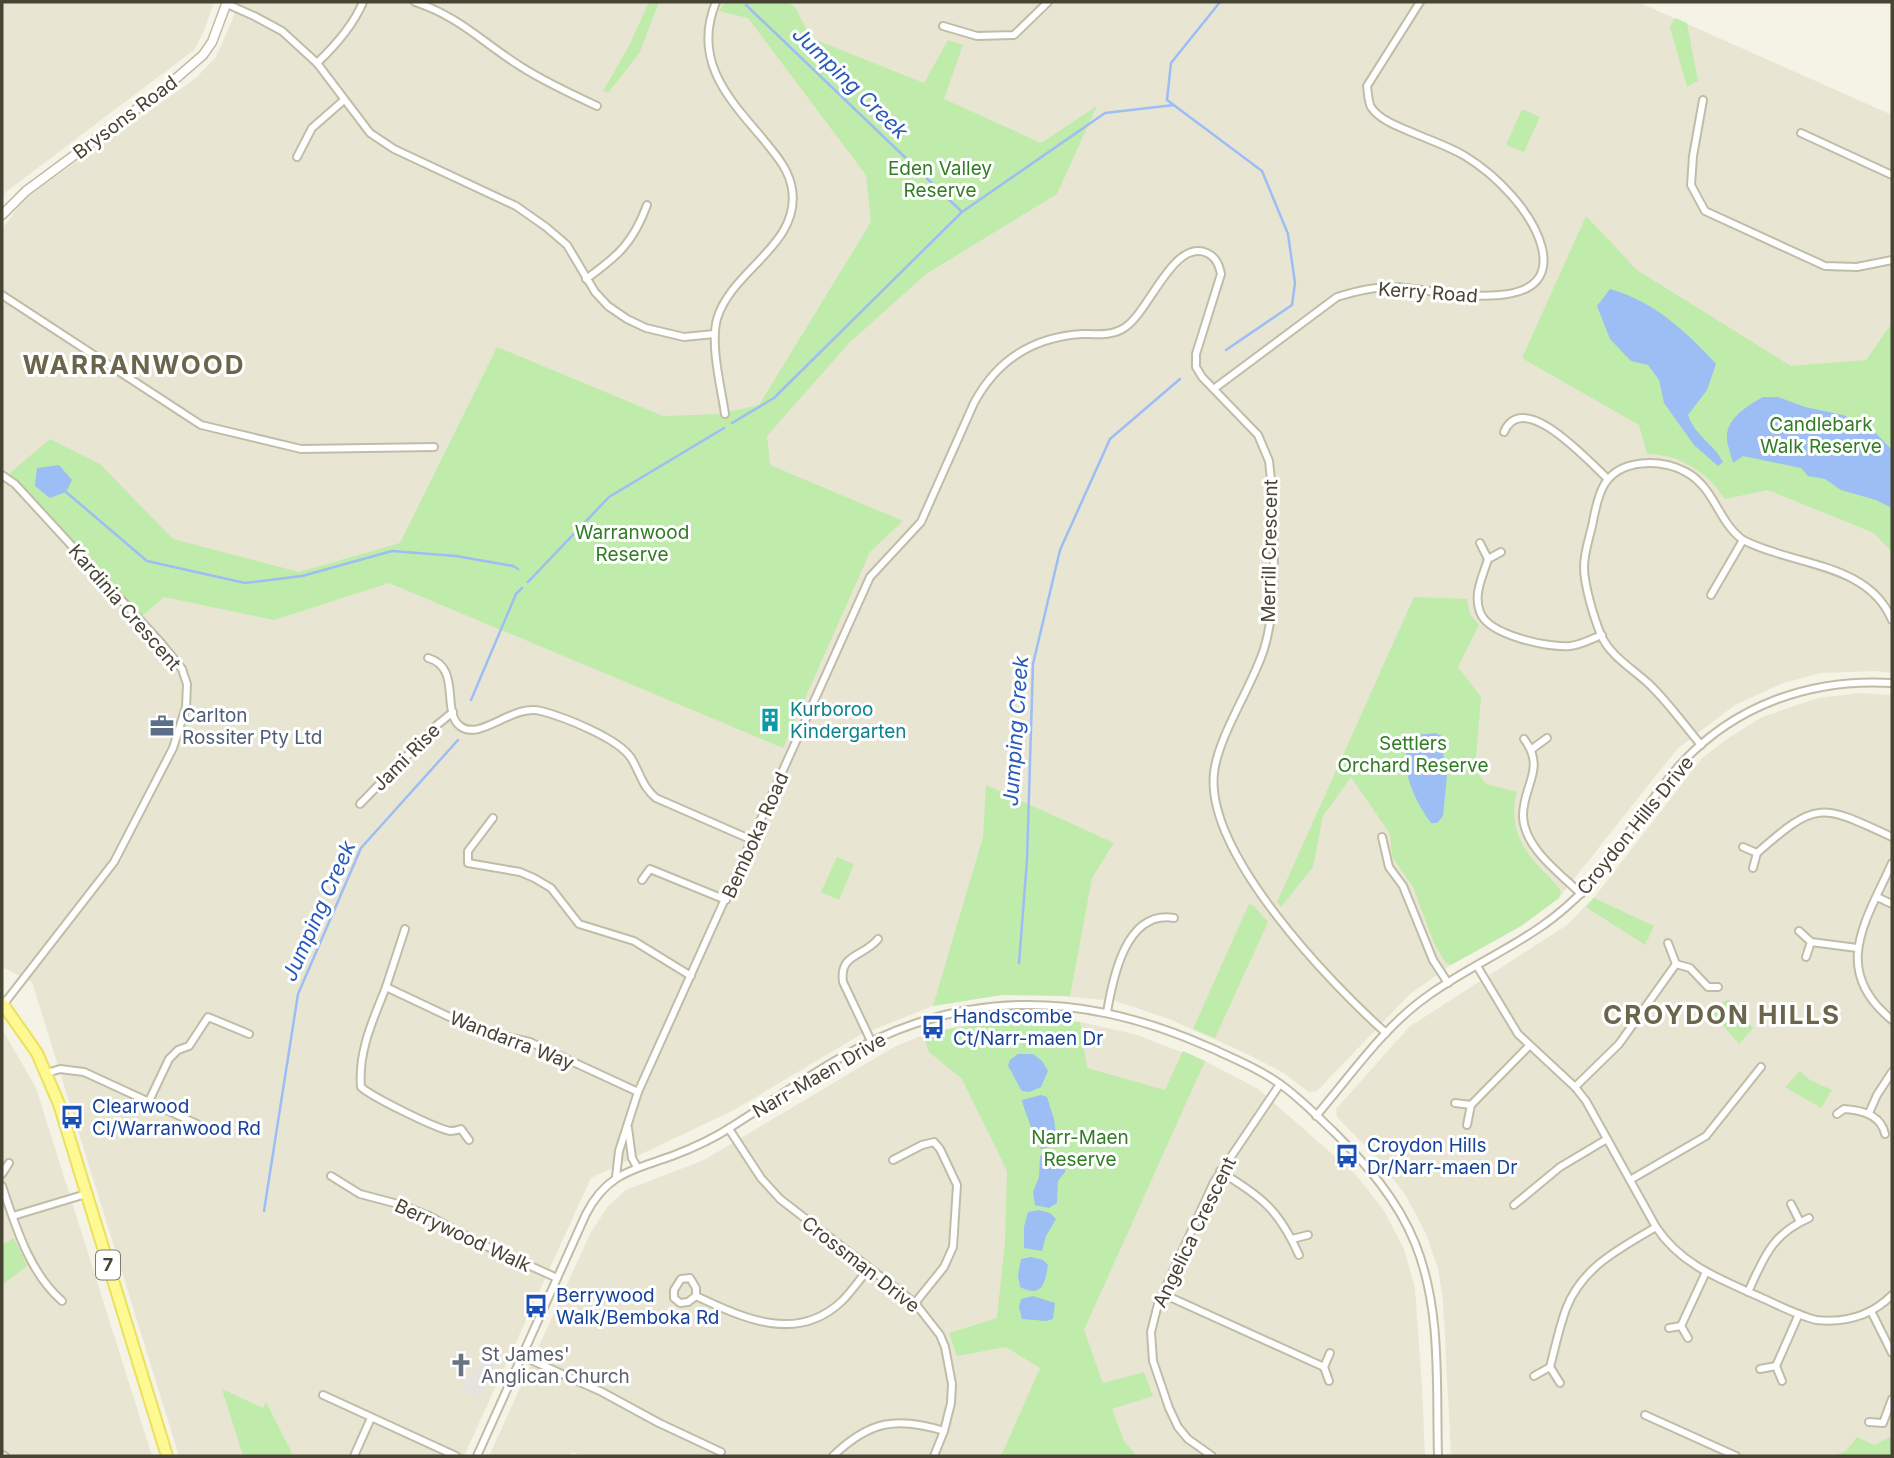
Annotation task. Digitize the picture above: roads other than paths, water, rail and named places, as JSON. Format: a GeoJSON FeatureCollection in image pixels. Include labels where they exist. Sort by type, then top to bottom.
{"type":"FeatureCollection","features":[{"type":"Feature","properties":{"kind":"main road","name":"7"},"geometry":{"type":"LineString","coordinates":[[2,1004],[24,1032],[47,1073],[167,1456]]}},
{"type":"Feature","properties":{"kind":"street"},"geometry":{"type":"LineString","coordinates":[[317,62],[332,49],[356,18],[363,2]]}},
{"type":"Feature","properties":{"kind":"street"},"geometry":{"type":"LineString","coordinates":[[415,2],[438,10],[519,65],[597,106]]}},
{"type":"Feature","properties":{"kind":"street"},"geometry":{"type":"LineString","coordinates":[[716,2],[712,12],[709,41],[715,75],[731,103],[779,158],[793,190],[789,223],[723,305],[714,334],[725,414]]}},
{"type":"Feature","properties":{"kind":"street"},"geometry":{"type":"LineString","coordinates":[[943,26],[977,36],[1014,35],[1048,2]]}},
{"type":"Feature","properties":{"kind":"street","name":"Kerry Road"},"geometry":{"type":"LineString","coordinates":[[1215,388],[1337,297],[1359,289],[1393,286],[1484,296],[1524,291],[1534,283],[1542,270],[1543,254],[1539,237],[1517,203],[1482,167],[1389,122],[1371,107],[1367,86],[1420,2]]}},
{"type":"Feature","properties":{"kind":"street"},"geometry":{"type":"LineString","coordinates":[[227,3],[282,31],[317,62],[370,133],[394,149],[516,206],[546,227],[567,245],[586,279],[608,306],[646,328],[684,337],[714,334]]}},
{"type":"Feature","properties":{"kind":"street","name":"Brysons Road"},"geometry":{"type":"LineString","coordinates":[[2,215],[26,191],[194,64],[212,41],[227,3]]}},
{"type":"Feature","properties":{"kind":"street"},"geometry":{"type":"LineString","coordinates":[[297,156],[312,128],[344,100]]}},
{"type":"Feature","properties":{"kind":"street"},"geometry":{"type":"LineString","coordinates":[[1703,100],[1691,185],[1706,211],[1825,266],[1857,267],[1892,260]]}},
{"type":"Feature","properties":{"kind":"street"},"geometry":{"type":"LineString","coordinates":[[1801,133],[1892,175]]}},
{"type":"Feature","properties":{"kind":"street"},"geometry":{"type":"LineString","coordinates":[[586,279],[627,246],[647,205]]}},
{"type":"Feature","properties":{"kind":"street","name":"Merrill Crescent"},"geometry":{"type":"LineString","coordinates":[[921,522],[974,403],[989,378],[1003,363],[1054,337],[1110,333],[1125,328],[1182,256],[1192,251],[1202,251],[1211,256],[1220,271],[1216,295],[1196,354],[1196,367],[1258,435],[1266,449],[1271,480],[1272,524],[1272,607],[1268,635],[1256,670],[1217,757],[1213,780],[1218,808],[1230,840],[1273,912],[1337,988],[1386,1034]]}},
{"type":"Feature","properties":{"kind":"street"},"geometry":{"type":"LineString","coordinates":[[2,295],[201,425],[301,449],[434,447]]}},
{"type":"Feature","properties":{"kind":"street"},"geometry":{"type":"LineString","coordinates":[[1504,432],[1516,418],[1541,422],[1608,480]]}},
{"type":"Feature","properties":{"kind":"street"},"geometry":{"type":"LineString","coordinates":[[1701,745],[1650,685],[1609,648],[1601,635],[1585,577],[1585,558],[1599,496],[1608,480],[1624,468],[1638,464],[1668,466],[1684,472],[1698,480],[1709,492],[1732,530],[1744,540],[1856,579],[1879,597],[1892,620]]}},
{"type":"Feature","properties":{"kind":"street","name":"Kardinia Crescent"},"geometry":{"type":"LineString","coordinates":[[2,475],[15,484],[161,643],[182,669],[187,684],[186,707],[173,748],[114,863],[2,1004]]}},
{"type":"Feature","properties":{"kind":"street","name":"Bemboka Road"},"geometry":{"type":"LineString","coordinates":[[616,1177],[619,1151],[638,1092],[870,577],[921,522]]}},
{"type":"Feature","properties":{"kind":"street"},"geometry":{"type":"LineString","coordinates":[[1711,595],[1744,540]]}},
{"type":"Feature","properties":{"kind":"street"},"geometry":{"type":"LineString","coordinates":[[1480,543],[1488,559],[1477,594],[1480,614],[1491,625],[1524,640],[1549,645],[1571,646],[1601,635]]}},
{"type":"Feature","properties":{"kind":"street"},"geometry":{"type":"LineString","coordinates":[[1488,559],[1501,552]]}},
{"type":"Feature","properties":{"kind":"street"},"geometry":{"type":"LineString","coordinates":[[428,659],[438,661],[445,669],[454,719],[461,727],[482,729],[509,715],[526,710],[554,715],[615,742],[630,756],[646,790],[656,798],[751,840]]}},
{"type":"Feature","properties":{"kind":"street","name":"Croydon Hills Drive"},"geometry":{"type":"LineString","coordinates":[[1316,1116],[1386,1034],[1415,1006],[1537,930],[1581,894],[1669,779],[1721,728],[1748,712],[1793,693],[1840,683],[1892,683]]}},
{"type":"Feature","properties":{"kind":"street","name":"Jami Rise"},"geometry":{"type":"LineString","coordinates":[[360,804],[453,712]]}},
{"type":"Feature","properties":{"kind":"street"},"geometry":{"type":"LineString","coordinates":[[1532,749],[1547,738]]}},
{"type":"Feature","properties":{"kind":"street"},"geometry":{"type":"LineString","coordinates":[[1524,739],[1532,749],[1534,772],[1524,808],[1526,827],[1535,849],[1581,894]]}},
{"type":"Feature","properties":{"kind":"street"},"geometry":{"type":"LineString","coordinates":[[1753,868],[1757,853],[1793,822],[1815,813],[1844,815],[1892,837]]}},
{"type":"Feature","properties":{"kind":"street"},"geometry":{"type":"LineString","coordinates":[[494,818],[468,851],[468,863],[534,878],[551,888],[579,924],[634,941],[691,976]]}},
{"type":"Feature","properties":{"kind":"street"},"geometry":{"type":"LineString","coordinates":[[1382,837],[1389,867],[1403,886],[1433,960],[1448,983]]}},
{"type":"Feature","properties":{"kind":"street"},"geometry":{"type":"LineString","coordinates":[[1743,847],[1757,853]]}},
{"type":"Feature","properties":{"kind":"street"},"geometry":{"type":"LineString","coordinates":[[1892,863],[1863,927],[1857,948],[1861,982],[1871,999],[1892,1020]]}},
{"type":"Feature","properties":{"kind":"street"},"geometry":{"type":"LineString","coordinates":[[642,880],[650,869],[726,900]]}},
{"type":"Feature","properties":{"kind":"street"},"geometry":{"type":"LineString","coordinates":[[1877,897],[1892,904]]}},
{"type":"Feature","properties":{"kind":"street"},"geometry":{"type":"LineString","coordinates":[[1107,1012],[1116,969],[1131,940],[1141,926],[1151,920],[1161,917],[1174,918]]}},
{"type":"Feature","properties":{"kind":"street"},"geometry":{"type":"LineString","coordinates":[[405,929],[363,1046],[361,1087],[369,1094],[428,1122],[451,1131],[461,1129],[469,1140]]}},
{"type":"Feature","properties":{"kind":"street"},"geometry":{"type":"LineString","coordinates":[[1799,931],[1811,942],[1857,948]]}},
{"type":"Feature","properties":{"kind":"street"},"geometry":{"type":"LineString","coordinates":[[871,1041],[843,982],[842,972],[845,963],[871,948],[878,939]]}},
{"type":"Feature","properties":{"kind":"street"},"geometry":{"type":"LineString","coordinates":[[1806,957],[1811,942]]}},
{"type":"Feature","properties":{"kind":"street"},"geometry":{"type":"LineString","coordinates":[[1668,943],[1676,964]]}},
{"type":"Feature","properties":{"kind":"street"},"geometry":{"type":"LineString","coordinates":[[1676,964],[1689,968],[1708,987],[1718,986]]}},
{"type":"Feature","properties":{"kind":"street"},"geometry":{"type":"LineString","coordinates":[[1575,1087],[1619,1044],[1676,964]]}},
{"type":"Feature","properties":{"kind":"street"},"geometry":{"type":"LineString","coordinates":[[1477,966],[1518,1034],[1575,1087],[1586,1101],[1656,1227],[1675,1252],[1706,1272],[1816,1320],[1851,1319],[1871,1311],[1892,1295]]}},
{"type":"Feature","properties":{"kind":"street","name":"Wandarra Way"},"geometry":{"type":"LineString","coordinates":[[386,987],[477,1030],[530,1042],[638,1092]]}},
{"type":"Feature","properties":{"kind":"street","name":"Narr-Maen Drive"},"geometry":{"type":"LineString","coordinates":[[637,1167],[682,1152],[729,1129],[871,1041],[914,1024],[954,1013],[983,1008],[1037,1005],[1107,1012],[1177,1033],[1240,1061],[1280,1084],[1316,1116],[1380,1182],[1402,1215],[1420,1256],[1433,1318],[1438,1456]]}},
{"type":"Feature","properties":{"kind":"street"},"geometry":{"type":"LineString","coordinates":[[149,1101],[169,1059],[178,1049],[190,1046],[208,1017],[249,1034]]}},
{"type":"Feature","properties":{"kind":"street"},"geometry":{"type":"LineString","coordinates":[[1467,1125],[1471,1105],[1529,1046]]}},
{"type":"Feature","properties":{"kind":"street"},"geometry":{"type":"LineString","coordinates":[[1630,1180],[1706,1136],[1761,1067]]}},
{"type":"Feature","properties":{"kind":"street"},"geometry":{"type":"LineString","coordinates":[[47,1073],[60,1069],[84,1072],[197,1124]]}},
{"type":"Feature","properties":{"kind":"street"},"geometry":{"type":"LineString","coordinates":[[1869,1114],[1877,1095],[1892,1072]]}},
{"type":"Feature","properties":{"kind":"street","name":"Angelica Crescent"},"geometry":{"type":"LineString","coordinates":[[1212,1456],[1197,1447],[1178,1427],[1153,1361],[1151,1332],[1163,1294],[1220,1171],[1280,1084]]}},
{"type":"Feature","properties":{"kind":"street"},"geometry":{"type":"LineString","coordinates":[[1455,1103],[1471,1105]]}},
{"type":"Feature","properties":{"kind":"street"},"geometry":{"type":"LineString","coordinates":[[1837,1114],[1844,1109],[1869,1114],[1884,1125],[1885,1134]]}},
{"type":"Feature","properties":{"kind":"street","name":"Bemboka Road"},"geometry":{"type":"LineString","coordinates":[[627,1123],[632,1158],[637,1167]]}},
{"type":"Feature","properties":{"kind":"street","name":"Crossman Drive"},"geometry":{"type":"LineString","coordinates":[[729,1129],[761,1178],[780,1199],[915,1303],[931,1321],[945,1348],[952,1394],[944,1431],[934,1456]]}},
{"type":"Feature","properties":{"kind":"street"},"geometry":{"type":"LineString","coordinates":[[1514,1205],[1560,1167],[1607,1139]]}},
{"type":"Feature","properties":{"kind":"street"},"geometry":{"type":"LineString","coordinates":[[893,1160],[934,1142],[957,1185],[953,1247],[944,1267],[915,1303]]}},
{"type":"Feature","properties":{"kind":"street"},"geometry":{"type":"LineString","coordinates":[[2,1174],[9,1163]]}},
{"type":"Feature","properties":{"kind":"street"},"geometry":{"type":"LineString","coordinates":[[477,1456],[592,1203],[616,1177],[637,1167]]}},
{"type":"Feature","properties":{"kind":"street"},"geometry":{"type":"LineString","coordinates":[[1220,1171],[1267,1203],[1277,1214],[1299,1255]]}},
{"type":"Feature","properties":{"kind":"street","name":"Berrywood Walk"},"geometry":{"type":"LineString","coordinates":[[331,1176],[360,1194],[398,1203],[429,1216],[475,1241],[557,1278]]}},
{"type":"Feature","properties":{"kind":"street"},"geometry":{"type":"LineString","coordinates":[[2,1186],[21,1242],[51,1292],[62,1301]]}},
{"type":"Feature","properties":{"kind":"street"},"geometry":{"type":"LineString","coordinates":[[13,1216],[86,1194]]}},
{"type":"Feature","properties":{"kind":"street"},"geometry":{"type":"LineString","coordinates":[[1791,1204],[1800,1222]]}},
{"type":"Feature","properties":{"kind":"street"},"geometry":{"type":"LineString","coordinates":[[1748,1292],[1772,1246],[1783,1232],[1809,1218]]}},
{"type":"Feature","properties":{"kind":"street"},"geometry":{"type":"LineString","coordinates":[[1535,1376],[1550,1367],[1564,1313],[1581,1282],[1603,1259],[1656,1227]]}},
{"type":"Feature","properties":{"kind":"street"},"geometry":{"type":"LineString","coordinates":[[1292,1239],[1308,1235]]}},
{"type":"Feature","properties":{"kind":"street"},"geometry":{"type":"LineString","coordinates":[[696,1296],[745,1318],[769,1324],[792,1325],[830,1311],[843,1300],[869,1268]]}},
{"type":"Feature","properties":{"kind":"street"},"geometry":{"type":"LineString","coordinates":[[1681,1326],[1706,1272]]}},
{"type":"Feature","properties":{"kind":"street"},"geometry":{"type":"LineString","coordinates":[[690,1278],[696,1288],[696,1296],[688,1302],[680,1303],[674,1298],[674,1290],[681,1279],[690,1278]]}},
{"type":"Feature","properties":{"kind":"street"},"geometry":{"type":"LineString","coordinates":[[1163,1294],[1324,1367]]}},
{"type":"Feature","properties":{"kind":"street"},"geometry":{"type":"LineString","coordinates":[[1871,1311],[1892,1353]]}},
{"type":"Feature","properties":{"kind":"street"},"geometry":{"type":"LineString","coordinates":[[1782,1381],[1776,1366],[1799,1314]]}},
{"type":"Feature","properties":{"kind":"street"},"geometry":{"type":"LineString","coordinates":[[1669,1328],[1681,1326]]}},
{"type":"Feature","properties":{"kind":"street"},"geometry":{"type":"LineString","coordinates":[[1681,1326],[1688,1338]]}},
{"type":"Feature","properties":{"kind":"street"},"geometry":{"type":"LineString","coordinates":[[1329,1381],[1324,1367],[1330,1353]]}},
{"type":"Feature","properties":{"kind":"street"},"geometry":{"type":"LineString","coordinates":[[522,1356],[602,1392],[721,1452]]}},
{"type":"Feature","properties":{"kind":"street"},"geometry":{"type":"LineString","coordinates":[[1760,1369],[1776,1366]]}},
{"type":"Feature","properties":{"kind":"street"},"geometry":{"type":"LineString","coordinates":[[1550,1367],[1560,1382]]}},
{"type":"Feature","properties":{"kind":"street"},"geometry":{"type":"LineString","coordinates":[[323,1395],[456,1456]]}},
{"type":"Feature","properties":{"kind":"street"},"geometry":{"type":"LineString","coordinates":[[1869,1422],[1883,1423],[1892,1399]]}},
{"type":"Feature","properties":{"kind":"street"},"geometry":{"type":"LineString","coordinates":[[1645,1415],[1719,1453],[1736,1456]]}},
{"type":"Feature","properties":{"kind":"street"},"geometry":{"type":"LineString","coordinates":[[354,1456],[371,1418]]}},
{"type":"Feature","properties":{"kind":"street"},"geometry":{"type":"LineString","coordinates":[[833,1456],[857,1435],[887,1423],[921,1424],[944,1431]]}},
{"type":"Feature","properties":{"kind":"water"},"geometry":{"type":"Polygon","coordinates":[[[1610,289],[1655,309],[1693,340],[1716,364],[1707,390],[1688,415],[1695,429],[1723,462],[1718,466],[1694,445],[1664,403],[1659,380],[1648,365],[1631,361],[1610,339],[1597,306],[1610,289]]]}},
{"type":"Feature","properties":{"kind":"water"},"geometry":{"type":"Polygon","coordinates":[[[1763,397],[1778,397],[1805,407],[1843,415],[1869,426],[1892,450],[1892,508],[1876,500],[1841,490],[1825,479],[1808,476],[1801,468],[1743,456],[1733,463],[1727,432],[1733,420],[1744,409],[1763,397]]]}},
{"type":"Feature","properties":{"kind":"water"},"geometry":{"type":"Polygon","coordinates":[[[59,465],[72,480],[66,492],[50,498],[35,486],[37,468],[59,465]]]}},
{"type":"Feature","properties":{"kind":"water"},"geometry":{"type":"Polygon","coordinates":[[[1436,733],[1442,736],[1447,776],[1443,816],[1437,823],[1431,823],[1410,783],[1406,750],[1409,739],[1416,735],[1436,733]]]}},
{"type":"Feature","properties":{"kind":"water"},"geometry":{"type":"Polygon","coordinates":[[[1018,1054],[1033,1054],[1042,1061],[1048,1071],[1041,1087],[1029,1092],[1022,1091],[1008,1066],[1010,1060],[1018,1054]]]}},
{"type":"Feature","properties":{"kind":"water"},"geometry":{"type":"Polygon","coordinates":[[[1041,1095],[1047,1097],[1057,1142],[1041,1149],[1022,1100],[1041,1095]]]}},
{"type":"Feature","properties":{"kind":"water"},"geometry":{"type":"Polygon","coordinates":[[[1042,1154],[1060,1155],[1066,1163],[1065,1172],[1058,1181],[1057,1203],[1049,1208],[1035,1205],[1033,1192],[1039,1177],[1040,1157],[1042,1154]]]}},
{"type":"Feature","properties":{"kind":"water"},"geometry":{"type":"Polygon","coordinates":[[[1039,1210],[1050,1213],[1056,1219],[1046,1236],[1042,1251],[1024,1248],[1024,1227],[1028,1212],[1039,1210]]]}},
{"type":"Feature","properties":{"kind":"water"},"geometry":{"type":"Polygon","coordinates":[[[1031,1257],[1043,1260],[1048,1265],[1044,1283],[1038,1290],[1033,1291],[1020,1287],[1018,1275],[1021,1259],[1031,1257]]]}},
{"type":"Feature","properties":{"kind":"water"},"geometry":{"type":"Polygon","coordinates":[[[1033,1296],[1055,1303],[1053,1319],[1022,1319],[1019,1307],[1021,1299],[1033,1296]]]}},
{"type":"Feature","properties":{"kind":"waterway","name":"Jumping Creek"},"geometry":{"type":"LineString","coordinates":[[1220,2],[1171,63],[1167,100],[1262,171],[1288,234],[1295,283],[1292,305],[1226,350]]}},
{"type":"Feature","properties":{"kind":"waterway","name":"Jumping Creek"},"geometry":{"type":"LineString","coordinates":[[746,5],[961,211]]}},
{"type":"Feature","properties":{"kind":"waterway","name":"Jumping Creek"},"geometry":{"type":"LineString","coordinates":[[732,423],[774,398],[962,212],[1105,113],[1174,105]]}},
{"type":"Feature","properties":{"kind":"waterway","name":"Jumping Creek"},"geometry":{"type":"LineString","coordinates":[[1019,963],[1027,860],[1033,664],[1060,550],[1110,439],[1180,379]]}},
{"type":"Feature","properties":{"kind":"waterway","name":"Jumping Creek"},"geometry":{"type":"LineString","coordinates":[[528,582],[609,497],[724,428]]}},
{"type":"Feature","properties":{"kind":"waterway"},"geometry":{"type":"LineString","coordinates":[[66,492],[147,561],[245,583],[302,576],[392,551],[456,556],[518,569]]}},
{"type":"Feature","properties":{"kind":"waterway","name":"Jumping Creek"},"geometry":{"type":"LineString","coordinates":[[471,700],[516,594],[522,588]]}},
{"type":"Feature","properties":{"kind":"waterway","name":"Jumping Creek"},"geometry":{"type":"LineString","coordinates":[[264,1211],[298,994],[361,848],[458,740]]}},
{"type":"Feature","properties":{"kind":"place","name":"Kurboroo Kindergarten"},"geometry":{"type":"Point","coordinates":[770,720]}},
{"type":"Feature","properties":{"kind":"place","name":"Carlton Rossiter Pty Ltd"},"geometry":{"type":"Point","coordinates":[162,726]}},
{"type":"Feature","properties":{"kind":"place","name":"Handscombe Ct/Narr-maen Dr"},"geometry":{"type":"Point","coordinates":[933,1027]}},
{"type":"Feature","properties":{"kind":"place","name":"Clearwood Cl/Warranwood Rd"},"geometry":{"type":"Point","coordinates":[72,1117]}},
{"type":"Feature","properties":{"kind":"place","name":"Croydon Hills Dr/Narr-maen Dr"},"geometry":{"type":"Point","coordinates":[1347,1156]}},
{"type":"Feature","properties":{"kind":"place","name":"Berrywood Walk/Bemboka Rd"},"geometry":{"type":"Point","coordinates":[536,1306]}},
{"type":"Feature","properties":{"kind":"place","name":"St James' Anglican Church"},"geometry":{"type":"Point","coordinates":[461,1365]}},
{"type":"Feature","properties":{"kind":"district","name":"WARRANWOOD"},"geometry":{"type":"Point","coordinates":[134,365]}},
{"type":"Feature","properties":{"kind":"district","name":"CROYDON HILLS"},"geometry":{"type":"Point","coordinates":[1722,1015]}},
{"type":"Feature","properties":{"kind":"park label","name":"Eden Valley Reserve"},"geometry":{"type":"Point","coordinates":[940,179]}},
{"type":"Feature","properties":{"kind":"park label","name":"Candlebark Walk Reserve"},"geometry":{"type":"Point","coordinates":[1821,435]}},
{"type":"Feature","properties":{"kind":"park label","name":"Warranwood Reserve"},"geometry":{"type":"Point","coordinates":[632,543]}},
{"type":"Feature","properties":{"kind":"park label","name":"Settlers Orchard Reserve"},"geometry":{"type":"Point","coordinates":[1413,754]}},
{"type":"Feature","properties":{"kind":"park label","name":"Narr-Maen Reserve"},"geometry":{"type":"Point","coordinates":[1080,1148]}}]}
